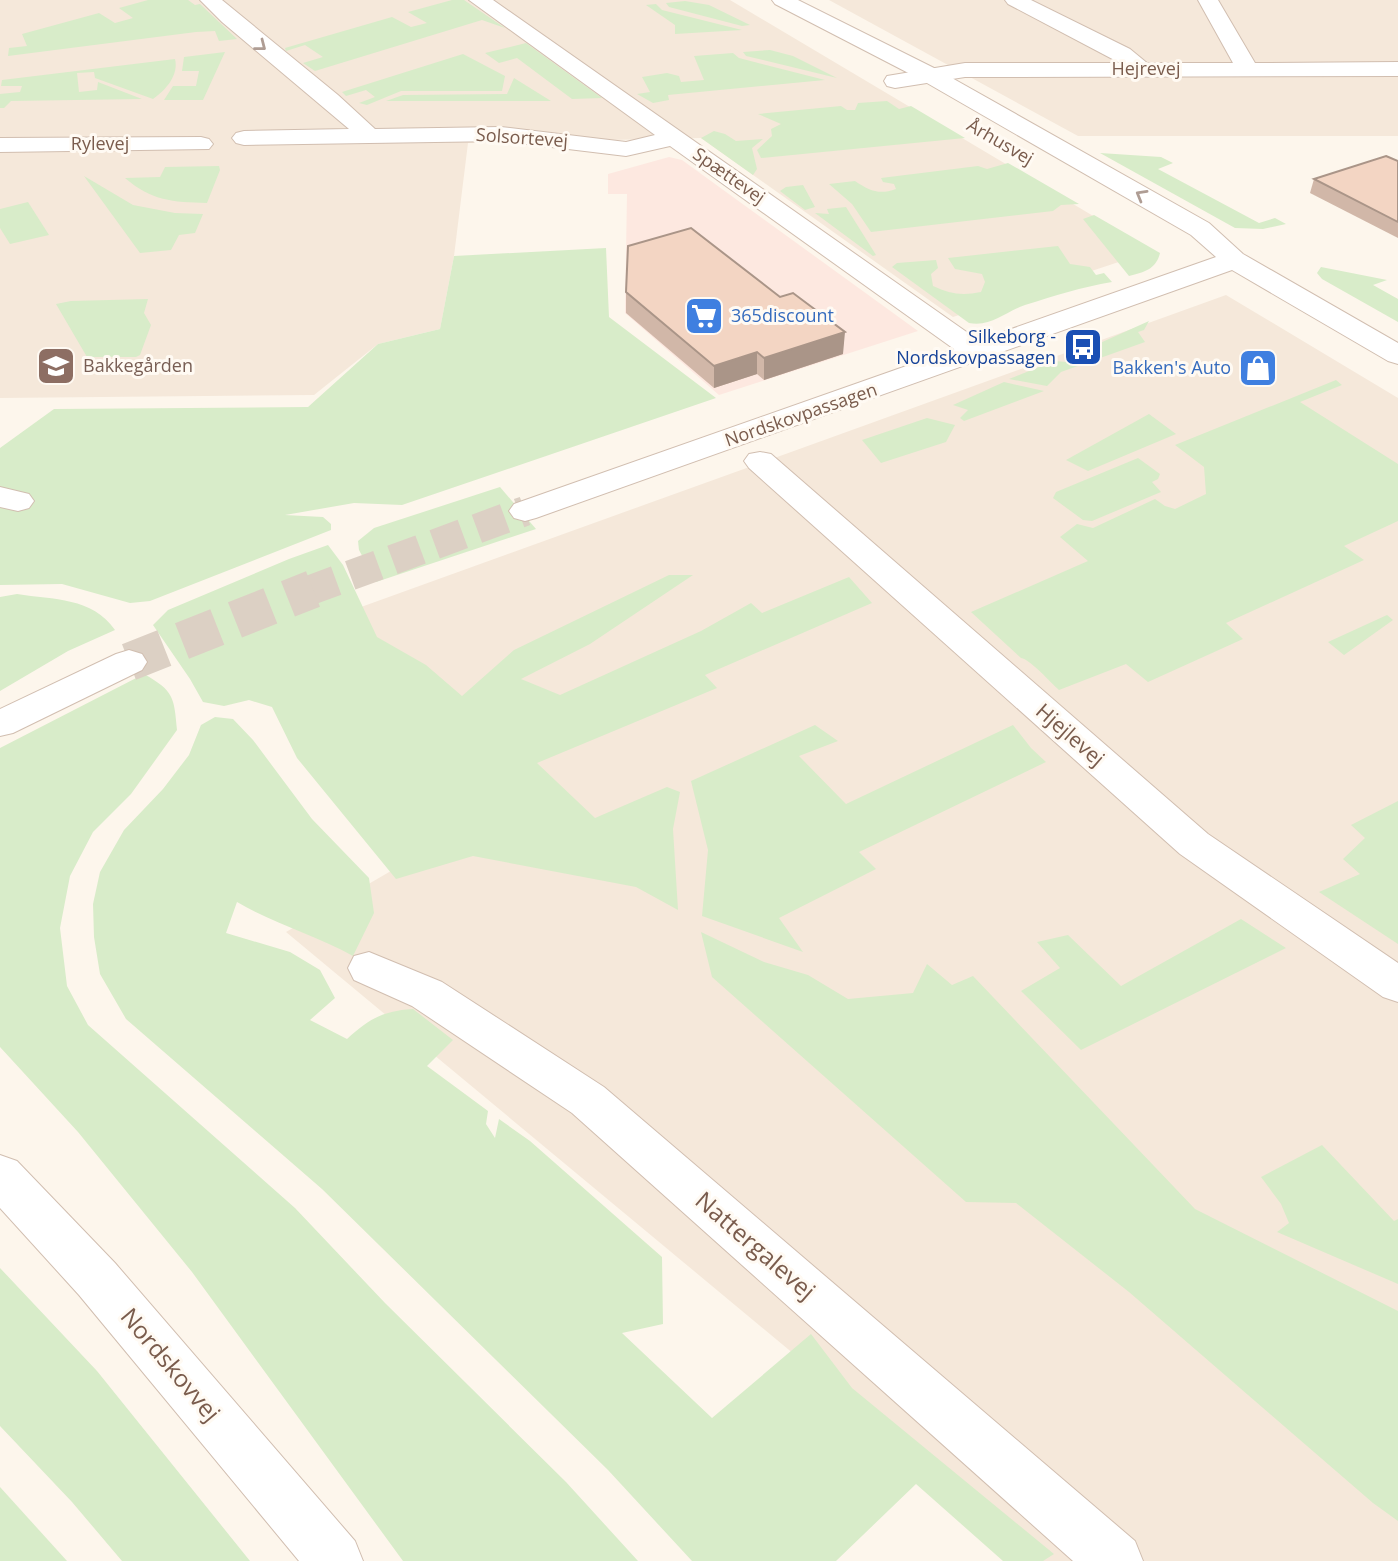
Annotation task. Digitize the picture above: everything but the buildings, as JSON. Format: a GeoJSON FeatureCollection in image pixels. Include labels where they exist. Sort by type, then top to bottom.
{"type":"FeatureCollection","features":[{"type":"Feature","properties":{"kind":"street"},"geometry":{"type":"LineString","coordinates":[[210,0],[244,32],[348,114],[368,135]]}},
{"type":"Feature","properties":{"kind":"street","name":"Spættevej"},"geometry":{"type":"LineString","coordinates":[[479,0],[978,353]]}},
{"type":"Feature","properties":{"kind":"street","name":"Århusvej"},"geometry":{"type":"LineString","coordinates":[[780,0],[895,81],[928,87]]}},
{"type":"Feature","properties":{"kind":"street","name":"Århusvej"},"geometry":{"type":"LineString","coordinates":[[780,0],[928,87],[1200,229],[1234,260],[1398,355]]}},
{"type":"Feature","properties":{"kind":"street"},"geometry":{"type":"LineString","coordinates":[[1015,0],[1122,54],[1141,69]]}},
{"type":"Feature","properties":{"kind":"street"},"geometry":{"type":"LineString","coordinates":[[1208,0],[1248,69]]}},
{"type":"Feature","properties":{"kind":"street","name":"Hejrevej"},"geometry":{"type":"LineString","coordinates":[[928,87],[965,70],[1398,68]]}},
{"type":"Feature","properties":{"kind":"street","name":"Solsortevej"},"geometry":{"type":"LineString","coordinates":[[244,138],[501,134],[626,149],[675,138]]}},
{"type":"Feature","properties":{"kind":"street","name":"Århusvej"},"geometry":{"type":"LineString","coordinates":[[995,139],[1042,166]]}},
{"type":"Feature","properties":{"kind":"street","name":"Rylevej"},"geometry":{"type":"LineString","coordinates":[[0,145],[201,144]]}},
{"type":"Feature","properties":{"kind":"street","name":"Århusvej"},"geometry":{"type":"LineString","coordinates":[[1168,240],[1234,260]]}},
{"type":"Feature","properties":{"kind":"street","name":"Nordskovpassagen"},"geometry":{"type":"LineString","coordinates":[[525,512],[1234,260]]}},
{"type":"Feature","properties":{"kind":"street","name":"Hjejlevej"},"geometry":{"type":"LineString","coordinates":[[760,461],[1194,844],[1398,985]]}},
{"type":"Feature","properties":{"kind":"street"},"geometry":{"type":"LineString","coordinates":[[0,724],[129,662]]}},
{"type":"Feature","properties":{"kind":"street","name":"Nattergalevej"},"geometry":{"type":"LineString","coordinates":[[369,968],[427,994],[588,1100],[1115,1561]]}},
{"type":"Feature","properties":{"kind":"street","name":"Nordskovvej"},"geometry":{"type":"LineString","coordinates":[[0,1175],[97,1279],[335,1561]]}},
{"type":"Feature","properties":{"kind":"shaded area"},"geometry":{"type":"Polygon","coordinates":[[[0,0],[730,0],[1152,251],[953,317],[701,138],[468,143],[454,256],[440,329],[378,344],[314,395],[0,398],[0,0]]]}},
{"type":"Feature","properties":{"kind":"shaded area"},"geometry":{"type":"Polygon","coordinates":[[[829,0],[1398,0],[1398,136],[1078,136],[829,0]]]}},
{"type":"Feature","properties":{"kind":"shaded area"},"geometry":{"type":"Polygon","coordinates":[[[669,157],[682,160],[918,331],[719,395],[625,313],[627,194],[608,194],[608,174],[669,157]]]}},
{"type":"Feature","properties":{"kind":"shaded area"},"geometry":{"type":"Polygon","coordinates":[[[1226,295],[1398,398],[1398,1561],[1043,1561],[286,932],[520,796],[350,611],[1226,295]]]}},
{"type":"Feature","properties":{"kind":"green space"},"geometry":{"type":"Polygon","coordinates":[[[148,0],[188,0],[195,5],[200,4],[237,39],[219,41],[215,31],[196,32],[8,56],[9,48],[27,46],[22,34],[99,13],[115,23],[133,18],[119,8],[148,0]]]}},
{"type":"Feature","properties":{"kind":"green space"},"geometry":{"type":"Polygon","coordinates":[[[452,0],[464,0],[505,28],[482,20],[315,71],[303,63],[323,57],[305,45],[286,51],[285,48],[392,17],[411,27],[427,23],[408,12],[452,0]]]}},
{"type":"Feature","properties":{"kind":"green space"},"geometry":{"type":"Polygon","coordinates":[[[685,1],[709,5],[750,25],[742,26],[669,7],[666,3],[685,1]]]}},
{"type":"Feature","properties":{"kind":"green space"},"geometry":{"type":"Polygon","coordinates":[[[656,4],[662,10],[742,30],[675,34],[675,25],[646,5],[656,4]]]}},
{"type":"Feature","properties":{"kind":"green space"},"geometry":{"type":"Polygon","coordinates":[[[526,43],[602,98],[572,99],[517,58],[499,63],[485,53],[526,43]]]}},
{"type":"Feature","properties":{"kind":"green space"},"geometry":{"type":"Polygon","coordinates":[[[770,50],[793,56],[837,78],[746,56],[743,52],[770,50]]]}},
{"type":"Feature","properties":{"kind":"green space"},"geometry":{"type":"Polygon","coordinates":[[[225,52],[203,100],[164,100],[173,86],[196,86],[199,71],[182,71],[184,57],[225,52]]]}},
{"type":"Feature","properties":{"kind":"green space"},"geometry":{"type":"Polygon","coordinates":[[[733,53],[739,58],[825,80],[668,95],[669,100],[653,103],[637,94],[650,92],[642,77],[667,73],[679,76],[681,82],[704,80],[694,56],[733,53]]]}},
{"type":"Feature","properties":{"kind":"green space"},"geometry":{"type":"Polygon","coordinates":[[[463,54],[505,76],[502,91],[401,91],[367,105],[359,103],[375,97],[366,90],[346,96],[342,92],[463,54]]]}},
{"type":"Feature","properties":{"kind":"green space"},"geometry":{"type":"Polygon","coordinates":[[[175,59],[175,71],[170,82],[153,99],[95,78],[94,72],[77,73],[79,92],[97,90],[98,82],[142,99],[11,101],[4,108],[0,108],[0,94],[20,92],[22,86],[1,86],[2,80],[175,59]]]}},
{"type":"Feature","properties":{"kind":"green space"},"geometry":{"type":"Polygon","coordinates":[[[514,78],[551,101],[386,101],[403,95],[507,94],[514,78]]]}},
{"type":"Feature","properties":{"kind":"green space"},"geometry":{"type":"Polygon","coordinates":[[[887,101],[899,109],[911,106],[965,138],[761,158],[757,150],[772,136],[771,129],[781,124],[758,114],[841,106],[847,110],[855,110],[858,103],[887,101]]]}},
{"type":"Feature","properties":{"kind":"green space"},"geometry":{"type":"Polygon","coordinates":[[[714,131],[736,141],[763,139],[752,148],[757,169],[753,175],[701,138],[714,131]]]}},
{"type":"Feature","properties":{"kind":"green space"},"geometry":{"type":"Polygon","coordinates":[[[1100,153],[1161,157],[1173,163],[1158,169],[1259,223],[1275,218],[1286,224],[1263,229],[1235,228],[1100,153]]]}},
{"type":"Feature","properties":{"kind":"green space"},"geometry":{"type":"Polygon","coordinates":[[[1008,163],[1079,204],[1061,205],[1053,211],[871,232],[852,204],[829,184],[855,181],[870,190],[885,192],[896,189],[894,184],[883,182],[881,178],[978,166],[987,169],[1008,163]]]}},
{"type":"Feature","properties":{"kind":"green space"},"geometry":{"type":"Polygon","coordinates":[[[219,166],[220,170],[207,203],[163,199],[144,191],[125,178],[160,177],[165,167],[219,166]]]}},
{"type":"Feature","properties":{"kind":"green space"},"geometry":{"type":"Polygon","coordinates":[[[84,176],[133,205],[175,213],[203,214],[195,233],[179,235],[171,250],[140,253],[84,176]]]}},
{"type":"Feature","properties":{"kind":"green space"},"geometry":{"type":"Polygon","coordinates":[[[803,185],[815,207],[805,210],[780,191],[786,187],[803,185]]]}},
{"type":"Feature","properties":{"kind":"green space"},"geometry":{"type":"Polygon","coordinates":[[[28,202],[49,235],[10,244],[0,228],[0,209],[28,202]]]}},
{"type":"Feature","properties":{"kind":"green space"},"geometry":{"type":"Polygon","coordinates":[[[846,207],[876,255],[873,256],[815,213],[829,214],[827,209],[846,207]]]}},
{"type":"Feature","properties":{"kind":"green space"},"geometry":{"type":"Polygon","coordinates":[[[1094,215],[1160,253],[1156,263],[1145,271],[1129,276],[1083,219],[1094,215]]]}},
{"type":"Feature","properties":{"kind":"green space"},"geometry":{"type":"Polygon","coordinates":[[[1058,246],[1070,264],[1090,267],[1096,275],[1104,273],[1112,282],[1025,305],[985,323],[969,323],[892,267],[897,263],[936,260],[938,268],[931,274],[933,286],[956,294],[974,293],[981,292],[985,282],[982,274],[955,269],[948,258],[1058,246]]]}},
{"type":"Feature","properties":{"kind":"green space"},"geometry":{"type":"Polygon","coordinates":[[[606,248],[609,317],[716,398],[402,505],[354,503],[285,515],[323,517],[331,524],[331,530],[150,601],[130,603],[62,584],[0,585],[0,448],[54,409],[308,407],[378,344],[440,329],[454,256],[606,248]]]}},
{"type":"Feature","properties":{"kind":"green space"},"geometry":{"type":"Polygon","coordinates":[[[1321,267],[1387,280],[1373,285],[1398,299],[1398,322],[1322,279],[1317,273],[1321,267]]]}},
{"type":"Feature","properties":{"kind":"green space"},"geometry":{"type":"Polygon","coordinates":[[[148,299],[144,313],[151,325],[140,355],[136,357],[87,357],[56,304],[71,301],[148,299]]]}},
{"type":"Feature","properties":{"kind":"green space"},"geometry":{"type":"Polygon","coordinates":[[[1149,321],[1144,330],[1138,332],[1145,342],[1061,372],[1047,386],[1009,379],[1054,361],[1067,362],[1099,349],[1100,343],[1149,321]]]}},
{"type":"Feature","properties":{"kind":"green space"},"geometry":{"type":"Polygon","coordinates":[[[1336,380],[1342,385],[1300,402],[1398,464],[1398,521],[1344,546],[1364,560],[1226,623],[1243,639],[1148,682],[1126,664],[1059,690],[971,612],[1088,561],[1060,537],[1077,524],[1093,528],[1155,499],[1175,509],[1206,494],[1204,467],[1175,445],[1336,380]]]}},
{"type":"Feature","properties":{"kind":"green space"},"geometry":{"type":"Polygon","coordinates":[[[1004,382],[1044,391],[964,421],[960,418],[968,410],[953,405],[1004,382]]]}},
{"type":"Feature","properties":{"kind":"green space"},"geometry":{"type":"Polygon","coordinates":[[[1149,414],[1176,434],[1088,471],[1066,460],[1149,414]]]}},
{"type":"Feature","properties":{"kind":"green space"},"geometry":{"type":"Polygon","coordinates":[[[927,418],[955,425],[946,442],[881,463],[862,440],[927,418]]]}},
{"type":"Feature","properties":{"kind":"green space"},"geometry":{"type":"Polygon","coordinates":[[[1138,458],[1160,474],[1158,479],[1152,482],[1161,492],[1092,521],[1083,520],[1053,498],[1056,492],[1138,458]]]}},
{"type":"Feature","properties":{"kind":"green space"},"geometry":{"type":"Polygon","coordinates":[[[500,487],[536,529],[376,582],[359,550],[358,541],[374,528],[500,487]]]}},
{"type":"Feature","properties":{"kind":"green space"},"geometry":{"type":"Polygon","coordinates":[[[328,545],[343,565],[377,637],[426,665],[462,696],[514,650],[669,575],[693,575],[590,644],[521,679],[560,695],[701,631],[751,603],[762,613],[849,577],[872,603],[705,675],[717,688],[537,763],[595,818],[667,787],[680,792],[673,829],[678,910],[636,887],[473,856],[396,879],[297,758],[272,707],[249,700],[224,706],[203,702],[153,625],[168,610],[328,545]]]}},
{"type":"Feature","properties":{"kind":"green space"},"geometry":{"type":"Polygon","coordinates":[[[17,594],[58,599],[84,606],[106,619],[115,630],[68,651],[0,691],[0,597],[17,594]]]}},
{"type":"Feature","properties":{"kind":"green space"},"geometry":{"type":"Polygon","coordinates":[[[1387,615],[1393,620],[1344,655],[1328,642],[1387,615]]]}},
{"type":"Feature","properties":{"kind":"green space"},"geometry":{"type":"Polygon","coordinates":[[[144,674],[161,685],[171,696],[177,730],[131,794],[93,832],[70,876],[60,928],[67,986],[88,1025],[295,1208],[385,1303],[566,1482],[638,1561],[403,1561],[192,1272],[78,1132],[0,1047],[0,748],[144,674]]]}},
{"type":"Feature","properties":{"kind":"green space"},"geometry":{"type":"Polygon","coordinates":[[[215,717],[233,719],[253,740],[312,819],[369,878],[374,913],[353,956],[237,902],[226,933],[290,952],[320,970],[335,998],[310,1020],[347,1039],[377,1017],[413,1009],[453,1040],[427,1066],[488,1111],[486,1124],[495,1138],[499,1119],[530,1141],[662,1257],[663,1324],[622,1333],[712,1418],[811,1334],[852,1388],[1054,1554],[1043,1561],[1003,1561],[916,1484],[836,1561],[692,1561],[608,1470],[322,1189],[126,1019],[100,974],[94,937],[93,904],[100,872],[124,830],[163,789],[189,755],[201,725],[215,717]]]}},
{"type":"Feature","properties":{"kind":"green space"},"geometry":{"type":"Polygon","coordinates":[[[815,725],[838,741],[799,756],[846,804],[1013,725],[1046,762],[859,852],[876,869],[779,918],[803,952],[702,916],[708,850],[691,781],[815,725]]]}},
{"type":"Feature","properties":{"kind":"green space"},"geometry":{"type":"Polygon","coordinates":[[[1398,801],[1398,944],[1319,892],[1360,874],[1343,859],[1365,838],[1351,825],[1398,801]]]}},
{"type":"Feature","properties":{"kind":"green space"},"geometry":{"type":"Polygon","coordinates":[[[1241,919],[1286,948],[1081,1050],[1021,991],[1060,968],[1037,942],[1068,935],[1121,986],[1241,919]]]}},
{"type":"Feature","properties":{"kind":"green space"},"geometry":{"type":"Polygon","coordinates":[[[701,932],[764,962],[808,975],[848,999],[913,993],[927,964],[952,985],[973,976],[1195,1209],[1398,1311],[1398,1521],[1373,1503],[1129,1292],[1016,1203],[966,1202],[712,977],[701,932]]]}},
{"type":"Feature","properties":{"kind":"green space"},"geometry":{"type":"Polygon","coordinates":[[[1322,1145],[1394,1221],[1398,1219],[1398,1284],[1277,1232],[1289,1223],[1281,1204],[1261,1177],[1322,1145]]]}},
{"type":"Feature","properties":{"kind":"green space"},"geometry":{"type":"Polygon","coordinates":[[[0,1268],[97,1371],[250,1561],[122,1561],[72,1502],[0,1426],[0,1268]]]}},
{"type":"Feature","properties":{"kind":"green space"},"geometry":{"type":"Polygon","coordinates":[[[0,1487],[67,1561],[0,1561],[0,1487]]]}},
{"type":"Feature","properties":{"kind":"tunnel"},"geometry":{"type":"LineString","coordinates":[[308,591],[525,511]]}},
{"type":"Feature","properties":{"kind":"tunnel"},"geometry":{"type":"LineString","coordinates":[[129,662],[313,589]]}},
{"type":"Feature","properties":{"kind":"place","name":"365discount"},"geometry":{"type":"Point","coordinates":[704,316]}},
{"type":"Feature","properties":{"kind":"place","name":"Silkeborg - Nordskovpassagen"},"geometry":{"type":"Point","coordinates":[1083,347]}},
{"type":"Feature","properties":{"kind":"place","name":"Bakkegården"},"geometry":{"type":"Point","coordinates":[56,366]}},
{"type":"Feature","properties":{"kind":"place","name":"Bakken's Auto"},"geometry":{"type":"Point","coordinates":[1258,368]}}]}
